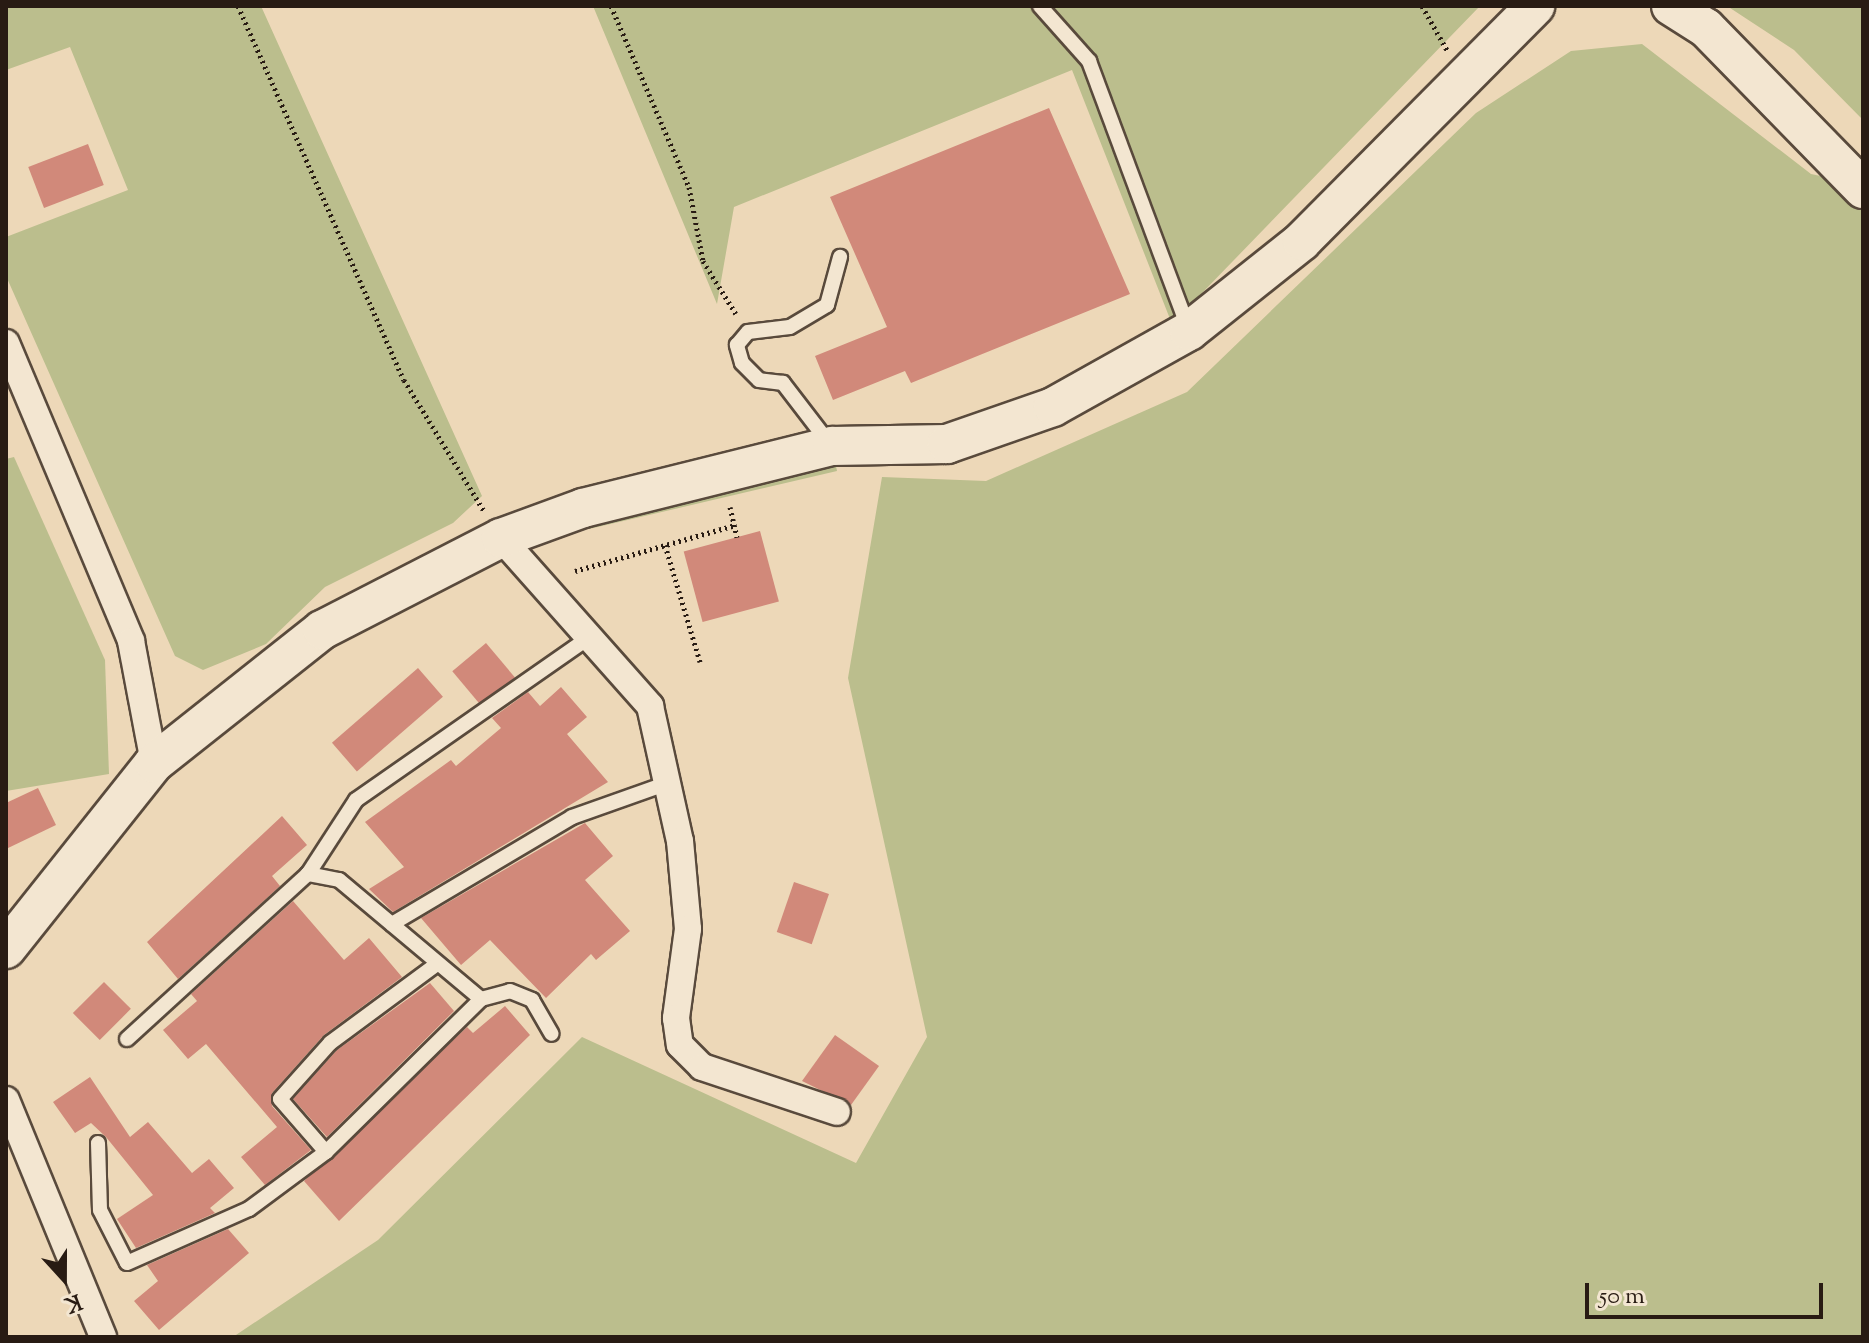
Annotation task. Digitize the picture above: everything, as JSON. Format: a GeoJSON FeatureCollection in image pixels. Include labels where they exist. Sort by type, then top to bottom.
{"type":"FeatureCollection","features":[{"type":"Feature","properties":{"kind":"street"},"geometry":{"type":"LineString","coordinates":[[6,949],[154,763],[322,630],[501,538],[583,508],[832,446],[947,444],[1053,407],[1189,331],[1302,241],[1471,65],[1535,6]]}},
{"type":"Feature","properties":{"kind":"street"},"geometry":{"type":"LineString","coordinates":[[1671,6],[1706,28],[1863,189]]}},
{"type":"Feature","properties":{"kind":"street"},"geometry":{"type":"LineString","coordinates":[[6,343],[131,641],[154,763]]}},
{"type":"Feature","properties":{"kind":"street"},"geometry":{"type":"LineString","coordinates":[[501,538],[650,706],[668,783],[688,929],[676,1018],[680,1045],[702,1067],[837,1112]]}},
{"type":"Feature","properties":{"kind":"street"},"geometry":{"type":"LineString","coordinates":[[6,1100],[103,1337]]}},
{"type":"Feature","properties":{"kind":"lane"},"geometry":{"type":"LineString","coordinates":[[1040,6],[1089,61],[1189,331]]}},
{"type":"Feature","properties":{"kind":"lane"},"geometry":{"type":"LineString","coordinates":[[832,446],[783,383],[759,380],[742,363],[737,345],[748,332],[790,327],[827,305],[840,257]]}},
{"type":"Feature","properties":{"kind":"lane"},"geometry":{"type":"LineString","coordinates":[[127,1039],[308,874],[356,800],[409,757],[519,693],[590,637]]}},
{"type":"Feature","properties":{"kind":"lane"},"geometry":{"type":"LineString","coordinates":[[392,924],[572,817],[668,783]]}},
{"type":"Feature","properties":{"kind":"lane"},"geometry":{"type":"LineString","coordinates":[[308,874],[339,880],[392,924],[434,966],[481,999]]}},
{"type":"Feature","properties":{"kind":"lane"},"geometry":{"type":"LineString","coordinates":[[326,1152],[280,1099],[330,1043],[434,966]]}},
{"type":"Feature","properties":{"kind":"lane"},"geometry":{"type":"LineString","coordinates":[[98,1143],[100,1210],[127,1263],[249,1209],[326,1152],[481,999],[510,991],[532,1000],[552,1034]]}},
{"type":"Feature","properties":{"kind":"path"},"geometry":{"type":"LineString","coordinates":[[238,6],[404,380],[501,538]]}},
{"type":"Feature","properties":{"kind":"path"},"geometry":{"type":"LineString","coordinates":[[611,6],[689,187],[703,261],[748,332]]}},
{"type":"Feature","properties":{"kind":"path"},"geometry":{"type":"LineString","coordinates":[[1422,6],[1449,53],[1471,65]]}},
{"type":"Feature","properties":{"kind":"path"},"geometry":{"type":"LineString","coordinates":[[575,571],[735,525]]}},
{"type":"Feature","properties":{"kind":"path"},"geometry":{"type":"LineString","coordinates":[[665,545],[700,662]]}},
{"type":"Feature","properties":{"kind":"green space"},"geometry":{"type":"Polygon","coordinates":[[[6,6],[261,6],[482,496],[453,523],[325,587],[266,644],[203,670],[175,656],[6,276],[6,237],[128,190],[70,47],[6,70],[6,6]]]}},
{"type":"Feature","properties":{"kind":"green space"},"geometry":{"type":"Polygon","coordinates":[[[593,6],[1480,6],[1172,324],[1072,70],[734,207],[717,304],[593,6]]]}},
{"type":"Feature","properties":{"kind":"green space"},"geometry":{"type":"Polygon","coordinates":[[[1727,6],[1863,6],[1863,120],[1794,50],[1727,6]]]}},
{"type":"Feature","properties":{"kind":"green space"},"geometry":{"type":"Polygon","coordinates":[[[1642,44],[1811,174],[1863,185],[1863,1337],[233,1337],[378,1240],[582,1037],[856,1163],[927,1037],[848,678],[882,477],[986,481],[1187,392],[1476,113],[1571,51],[1642,44]]]}},
{"type":"Feature","properties":{"kind":"green space"},"geometry":{"type":"Polygon","coordinates":[[[832,446],[837,471],[589,529],[584,508],[832,446]]]}},
{"type":"Feature","properties":{"kind":"green space"},"geometry":{"type":"Polygon","coordinates":[[[14,457],[105,660],[109,774],[6,791],[6,459],[14,457]]]}},
{"type":"Feature","properties":{"kind":"building"},"geometry":{"type":"Polygon","coordinates":[[[1049,108],[1130,294],[911,383],[905,371],[833,400],[815,356],[887,327],[830,197],[1049,108]]]}},
{"type":"Feature","properties":{"kind":"building"},"geometry":{"type":"Polygon","coordinates":[[[88,144],[104,185],[44,208],[28,167],[88,144]]]}},
{"type":"Feature","properties":{"kind":"building"},"geometry":{"type":"Polygon","coordinates":[[[760,531],[779,602],[703,622],[684,551],[760,531]]]}},
{"type":"Feature","properties":{"kind":"building"},"geometry":{"type":"Polygon","coordinates":[[[486,643],[515,677],[481,706],[452,671],[486,643]]]}},
{"type":"Feature","properties":{"kind":"building"},"geometry":{"type":"Polygon","coordinates":[[[418,668],[443,697],[357,771],[332,743],[418,668]]]}},
{"type":"Feature","properties":{"kind":"building"},"geometry":{"type":"Polygon","coordinates":[[[561,687],[587,717],[567,734],[608,782],[393,912],[369,889],[404,867],[365,822],[451,760],[456,766],[501,728],[492,718],[528,692],[540,706],[561,687]]]}},
{"type":"Feature","properties":{"kind":"building"},"geometry":{"type":"Polygon","coordinates":[[[38,788],[56,825],[6,849],[6,803],[38,788]]]}},
{"type":"Feature","properties":{"kind":"building"},"geometry":{"type":"Polygon","coordinates":[[[282,816],[307,845],[272,876],[280,886],[178,979],[147,942],[282,816]]]}},
{"type":"Feature","properties":{"kind":"building"},"geometry":{"type":"Polygon","coordinates":[[[585,823],[613,856],[585,880],[630,931],[596,960],[591,954],[546,998],[490,940],[461,965],[421,918],[585,823]]]}},
{"type":"Feature","properties":{"kind":"building"},"geometry":{"type":"Polygon","coordinates":[[[794,882],[829,894],[812,944],[777,932],[794,882]]]}},
{"type":"Feature","properties":{"kind":"building"},"geometry":{"type":"Polygon","coordinates":[[[293,901],[344,960],[369,938],[402,977],[324,1035],[272,1093],[272,1106],[311,1150],[265,1185],[241,1157],[277,1127],[206,1044],[188,1059],[163,1030],[197,1001],[191,994],[293,901]]]}},
{"type":"Feature","properties":{"kind":"building"},"geometry":{"type":"Polygon","coordinates":[[[104,982],[131,1009],[100,1040],[73,1013],[104,982]]]}},
{"type":"Feature","properties":{"kind":"building"},"geometry":{"type":"Polygon","coordinates":[[[430,983],[454,1011],[327,1137],[293,1099],[337,1050],[430,983]]]}},
{"type":"Feature","properties":{"kind":"building"},"geometry":{"type":"Polygon","coordinates":[[[505,1006],[530,1035],[339,1221],[304,1181],[467,1027],[473,1033],[505,1006]]]}},
{"type":"Feature","properties":{"kind":"building"},"geometry":{"type":"Polygon","coordinates":[[[835,1035],[879,1066],[851,1105],[802,1081],[835,1035]]]}},
{"type":"Feature","properties":{"kind":"building"},"geometry":{"type":"Polygon","coordinates":[[[90,1077],[130,1137],[148,1122],[192,1173],[209,1159],[234,1188],[210,1208],[215,1213],[136,1248],[117,1219],[153,1195],[91,1123],[75,1133],[53,1102],[90,1077]]]}},
{"type":"Feature","properties":{"kind":"building"},"geometry":{"type":"Polygon","coordinates":[[[228,1229],[249,1253],[159,1330],[134,1301],[158,1281],[147,1265],[228,1229]]]}}]}
